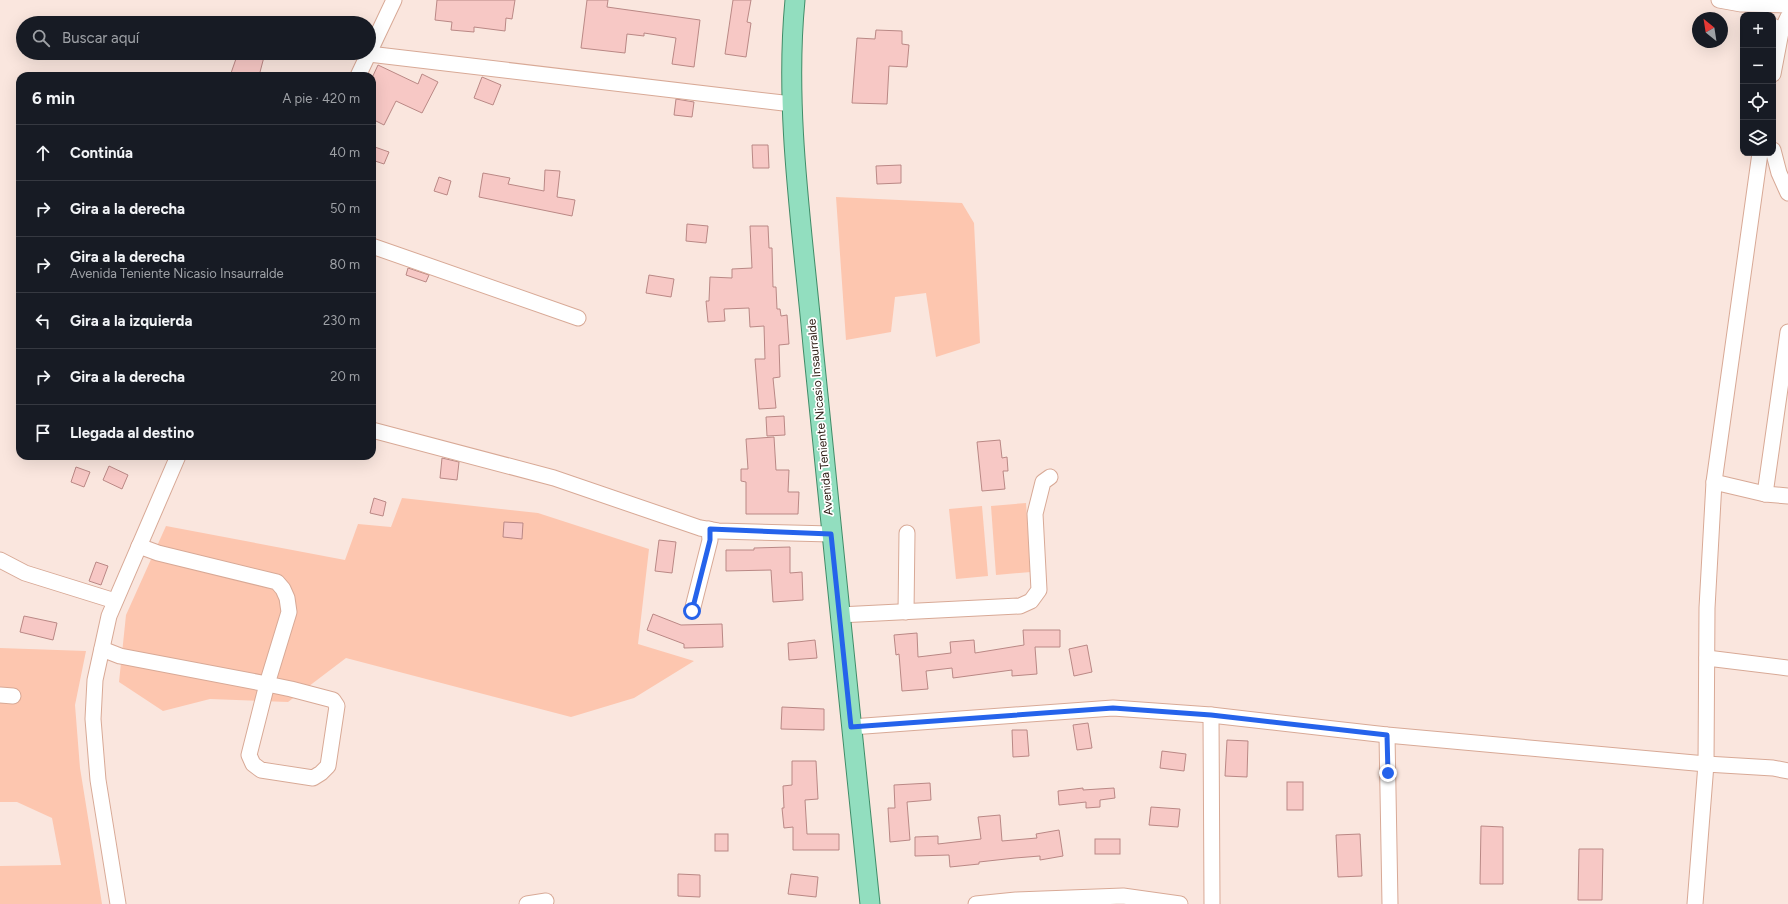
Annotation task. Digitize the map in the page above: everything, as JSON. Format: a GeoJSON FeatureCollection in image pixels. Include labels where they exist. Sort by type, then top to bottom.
{"type":"FeatureCollection","features":[{"type":"Feature","properties":{"kind":"main road","name":"Avenida Teniente Nicasio Insaurralde"},"geometry":{"type":"LineString","coordinates":[[795,0],[793,19],[792,104],[799,194],[839,615],[870,904]]}},
{"type":"Feature","properties":{"kind":"street"},"geometry":{"type":"LineString","coordinates":[[376,39],[394,0]]}},
{"type":"Feature","properties":{"kind":"street"},"geometry":{"type":"LineString","coordinates":[[1719,0],[1741,4],[1788,5]]}},
{"type":"Feature","properties":{"kind":"street"},"geometry":{"type":"LineString","coordinates":[[1741,4],[1753,12]]}},
{"type":"Feature","properties":{"kind":"street"},"geometry":{"type":"LineString","coordinates":[[1775,48],[1777,29],[1788,17]]}},
{"type":"Feature","properties":{"kind":"street"},"geometry":{"type":"LineString","coordinates":[[376,55],[792,104]]}},
{"type":"Feature","properties":{"kind":"street"},"geometry":{"type":"LineString","coordinates":[[360,72],[366,60]]}},
{"type":"Feature","properties":{"kind":"street"},"geometry":{"type":"LineString","coordinates":[[1695,904],[1706,764],[1707,608],[1714,482],[1760,156]]}},
{"type":"Feature","properties":{"kind":"street"},"geometry":{"type":"LineString","coordinates":[[1775,156],[1779,173],[1788,193]]}},
{"type":"Feature","properties":{"kind":"street"},"geometry":{"type":"LineString","coordinates":[[376,247],[578,318]]}},
{"type":"Feature","properties":{"kind":"street"},"geometry":{"type":"LineString","coordinates":[[1765,494],[1788,332]]}},
{"type":"Feature","properties":{"kind":"street"},"geometry":{"type":"LineString","coordinates":[[376,431],[554,478],[700,528],[831,534]]}},
{"type":"Feature","properties":{"kind":"street"},"geometry":{"type":"LineString","coordinates":[[118,904],[98,780],[93,719],[95,680],[109,616],[176,460]]}},
{"type":"Feature","properties":{"kind":"street"},"geometry":{"type":"LineString","coordinates":[[839,615],[1020,606],[1030,601],[1038,590],[1035,514],[1043,482],[1050,477]]}},
{"type":"Feature","properties":{"kind":"street"},"geometry":{"type":"LineString","coordinates":[[1714,482],[1765,494],[1788,496]]}},
{"type":"Feature","properties":{"kind":"street"},"geometry":{"type":"LineString","coordinates":[[692,611],[710,540],[710,529]]}},
{"type":"Feature","properties":{"kind":"street"},"geometry":{"type":"LineString","coordinates":[[906,612],[907,533]]}},
{"type":"Feature","properties":{"kind":"street"},"geometry":{"type":"LineString","coordinates":[[102,649],[120,656],[267,684],[322,696],[333,700],[337,706],[328,766],[313,778],[262,770],[253,764],[249,754],[267,684],[289,612],[287,598],[283,589],[276,582],[158,553],[139,546]]}},
{"type":"Feature","properties":{"kind":"street"},"geometry":{"type":"LineString","coordinates":[[0,560],[25,573],[115,601]]}},
{"type":"Feature","properties":{"kind":"street"},"geometry":{"type":"LineString","coordinates":[[1707,658],[1788,668]]}},
{"type":"Feature","properties":{"kind":"street"},"geometry":{"type":"LineString","coordinates":[[851,727],[1113,708],[1211,715],[1387,735],[1706,764],[1773,768],[1788,771]]}},
{"type":"Feature","properties":{"kind":"street"},"geometry":{"type":"LineString","coordinates":[[1211,715],[1212,904]]}},
{"type":"Feature","properties":{"kind":"street"},"geometry":{"type":"LineString","coordinates":[[1387,735],[1390,904]]}},
{"type":"Feature","properties":{"kind":"street"},"geometry":{"type":"LineString","coordinates":[[976,904],[1016,900],[1123,896],[1180,904]]}},
{"type":"Feature","properties":{"kind":"street"},"geometry":{"type":"LineString","coordinates":[[527,904],[546,901]]}},
{"type":"Feature","properties":{"kind":"shaded area"},"geometry":{"type":"Polygon","coordinates":[[[836,197],[962,203],[974,223],[980,343],[936,357],[926,293],[895,297],[891,332],[846,340],[836,197]]]}},
{"type":"Feature","properties":{"kind":"shaded area"},"geometry":{"type":"Polygon","coordinates":[[[402,498],[538,513],[649,549],[638,644],[694,661],[634,698],[571,717],[346,658],[288,702],[210,699],[163,711],[119,682],[126,615],[166,526],[345,560],[358,524],[391,527],[402,498]]]}},
{"type":"Feature","properties":{"kind":"shaded area"},"geometry":{"type":"Polygon","coordinates":[[[1026,503],[1031,572],[996,575],[991,506],[1026,503]]]}},
{"type":"Feature","properties":{"kind":"shaded area"},"geometry":{"type":"Polygon","coordinates":[[[982,506],[988,576],[956,579],[949,509],[982,506]]]}},
{"type":"Feature","properties":{"kind":"shaded area"},"geometry":{"type":"Polygon","coordinates":[[[0,648],[86,651],[75,705],[80,768],[102,904],[0,904],[0,866],[61,865],[52,818],[17,802],[0,802],[0,648]]]}},
{"type":"Feature","properties":{"kind":"building"},"geometry":{"type":"Polygon","coordinates":[[[437,0],[515,0],[512,19],[506,18],[505,31],[474,27],[474,32],[451,30],[452,22],[435,20],[437,0]]]}},
{"type":"Feature","properties":{"kind":"building"},"geometry":{"type":"Polygon","coordinates":[[[587,0],[608,0],[607,7],[700,20],[694,67],[672,64],[676,38],[644,33],[644,36],[627,34],[625,53],[581,48],[587,0]]]}},
{"type":"Feature","properties":{"kind":"building"},"geometry":{"type":"Polygon","coordinates":[[[733,0],[751,0],[747,22],[751,23],[746,57],[725,54],[733,0]]]}},
{"type":"Feature","properties":{"kind":"building"},"geometry":{"type":"Polygon","coordinates":[[[876,30],[902,31],[902,44],[909,45],[907,67],[889,66],[887,104],[852,103],[857,38],[875,39],[876,30]]]}},
{"type":"Feature","properties":{"kind":"building"},"geometry":{"type":"Polygon","coordinates":[[[236,60],[263,60],[260,72],[231,72],[236,60]]]}},
{"type":"Feature","properties":{"kind":"building"},"geometry":{"type":"Polygon","coordinates":[[[378,65],[418,84],[422,74],[438,82],[422,113],[396,101],[384,125],[376,121],[376,72],[375,72],[378,65]]]}},
{"type":"Feature","properties":{"kind":"building"},"geometry":{"type":"Polygon","coordinates":[[[482,77],[501,85],[493,105],[474,98],[482,77]]]}},
{"type":"Feature","properties":{"kind":"building"},"geometry":{"type":"Polygon","coordinates":[[[676,99],[694,102],[692,117],[674,115],[676,99]]]}},
{"type":"Feature","properties":{"kind":"building"},"geometry":{"type":"Polygon","coordinates":[[[752,145],[768,145],[769,168],[753,168],[752,145]]]}},
{"type":"Feature","properties":{"kind":"building"},"geometry":{"type":"Polygon","coordinates":[[[376,147],[389,152],[384,164],[376,161],[376,147]]]}},
{"type":"Feature","properties":{"kind":"building"},"geometry":{"type":"Polygon","coordinates":[[[901,165],[901,183],[877,184],[876,166],[901,165]]]}},
{"type":"Feature","properties":{"kind":"building"},"geometry":{"type":"Polygon","coordinates":[[[545,170],[560,171],[557,197],[575,200],[572,216],[479,197],[483,173],[510,178],[508,184],[544,191],[545,170]]]}},
{"type":"Feature","properties":{"kind":"building"},"geometry":{"type":"Polygon","coordinates":[[[439,177],[451,181],[447,195],[434,191],[439,177]]]}},
{"type":"Feature","properties":{"kind":"building"},"geometry":{"type":"Polygon","coordinates":[[[687,224],[708,226],[706,243],[686,241],[687,224]]]}},
{"type":"Feature","properties":{"kind":"building"},"geometry":{"type":"Polygon","coordinates":[[[750,226],[768,226],[769,248],[772,248],[773,287],[776,287],[777,309],[780,309],[781,316],[787,315],[789,344],[779,345],[780,377],[773,378],[776,408],[759,409],[755,359],[765,359],[764,326],[750,327],[749,308],[724,309],[725,321],[708,322],[706,301],[709,301],[710,277],[732,278],[732,269],[752,268],[750,226]]]}},
{"type":"Feature","properties":{"kind":"building"},"geometry":{"type":"Polygon","coordinates":[[[408,268],[429,275],[426,282],[406,275],[408,268]]]}},
{"type":"Feature","properties":{"kind":"building"},"geometry":{"type":"Polygon","coordinates":[[[649,275],[674,279],[671,297],[646,293],[649,275]]]}},
{"type":"Feature","properties":{"kind":"building"},"geometry":{"type":"Polygon","coordinates":[[[784,416],[785,435],[767,436],[766,417],[784,416]]]}},
{"type":"Feature","properties":{"kind":"building"},"geometry":{"type":"Polygon","coordinates":[[[774,437],[776,470],[789,470],[788,492],[799,492],[798,514],[746,514],[746,482],[741,481],[741,469],[748,469],[746,439],[774,437]]]}},
{"type":"Feature","properties":{"kind":"building"},"geometry":{"type":"Polygon","coordinates":[[[1000,440],[1002,458],[1007,457],[1008,471],[1003,471],[1005,489],[982,491],[977,442],[1000,440]]]}},
{"type":"Feature","properties":{"kind":"building"},"geometry":{"type":"Polygon","coordinates":[[[442,458],[459,462],[457,480],[440,478],[442,458]]]}},
{"type":"Feature","properties":{"kind":"building"},"geometry":{"type":"Polygon","coordinates":[[[109,466],[128,475],[122,489],[103,480],[109,466]]]}},
{"type":"Feature","properties":{"kind":"building"},"geometry":{"type":"Polygon","coordinates":[[[76,467],[90,472],[84,487],[71,482],[76,467]]]}},
{"type":"Feature","properties":{"kind":"building"},"geometry":{"type":"Polygon","coordinates":[[[374,498],[386,502],[383,516],[370,513],[374,498]]]}},
{"type":"Feature","properties":{"kind":"building"},"geometry":{"type":"Polygon","coordinates":[[[504,522],[523,523],[522,539],[503,537],[504,522]]]}},
{"type":"Feature","properties":{"kind":"building"},"geometry":{"type":"Polygon","coordinates":[[[659,540],[676,542],[672,573],[655,571],[659,540]]]}},
{"type":"Feature","properties":{"kind":"building"},"geometry":{"type":"Polygon","coordinates":[[[790,547],[790,573],[802,572],[803,600],[773,602],[771,570],[726,571],[726,550],[754,550],[754,548],[790,547]]]}},
{"type":"Feature","properties":{"kind":"building"},"geometry":{"type":"Polygon","coordinates":[[[96,562],[108,566],[101,585],[89,581],[96,562]]]}},
{"type":"Feature","properties":{"kind":"building"},"geometry":{"type":"Polygon","coordinates":[[[653,614],[681,625],[722,624],[723,647],[684,648],[684,644],[647,630],[653,614]]]}},
{"type":"Feature","properties":{"kind":"building"},"geometry":{"type":"Polygon","coordinates":[[[24,616],[57,623],[53,640],[20,632],[24,616]]]}},
{"type":"Feature","properties":{"kind":"building"},"geometry":{"type":"Polygon","coordinates":[[[1023,630],[1060,630],[1060,647],[1035,647],[1037,674],[1012,676],[1012,670],[953,678],[952,668],[926,671],[928,689],[902,691],[899,654],[896,655],[894,635],[917,633],[918,657],[951,653],[950,642],[974,640],[975,653],[1024,645],[1023,630]]]}},
{"type":"Feature","properties":{"kind":"building"},"geometry":{"type":"Polygon","coordinates":[[[815,640],[817,658],[789,660],[788,643],[815,640]]]}},
{"type":"Feature","properties":{"kind":"building"},"geometry":{"type":"Polygon","coordinates":[[[1087,645],[1092,672],[1074,676],[1069,649],[1087,645]]]}},
{"type":"Feature","properties":{"kind":"building"},"geometry":{"type":"Polygon","coordinates":[[[782,707],[824,709],[824,730],[781,729],[782,707]]]}},
{"type":"Feature","properties":{"kind":"building"},"geometry":{"type":"Polygon","coordinates":[[[1088,723],[1092,748],[1077,750],[1073,725],[1088,723]]]}},
{"type":"Feature","properties":{"kind":"building"},"geometry":{"type":"Polygon","coordinates":[[[1012,730],[1027,730],[1029,756],[1013,757],[1012,730]]]}},
{"type":"Feature","properties":{"kind":"building"},"geometry":{"type":"Polygon","coordinates":[[[1227,740],[1248,741],[1247,777],[1225,776],[1227,740]]]}},
{"type":"Feature","properties":{"kind":"building"},"geometry":{"type":"Polygon","coordinates":[[[1162,751],[1186,754],[1184,771],[1160,768],[1162,751]]]}},
{"type":"Feature","properties":{"kind":"building"},"geometry":{"type":"Polygon","coordinates":[[[792,761],[816,761],[818,799],[805,800],[807,834],[839,834],[839,850],[793,850],[793,827],[784,828],[782,808],[784,808],[783,786],[792,785],[792,761]]]}},
{"type":"Feature","properties":{"kind":"building"},"geometry":{"type":"Polygon","coordinates":[[[1287,782],[1303,782],[1303,810],[1287,810],[1287,782]]]}},
{"type":"Feature","properties":{"kind":"building"},"geometry":{"type":"Polygon","coordinates":[[[930,783],[931,800],[907,802],[910,840],[890,842],[888,808],[895,808],[894,785],[930,783]]]}},
{"type":"Feature","properties":{"kind":"building"},"geometry":{"type":"Polygon","coordinates":[[[1083,788],[1083,790],[1114,788],[1115,798],[1100,800],[1100,807],[1086,808],[1086,802],[1059,805],[1058,791],[1083,788]]]}},
{"type":"Feature","properties":{"kind":"building"},"geometry":{"type":"Polygon","coordinates":[[[1151,807],[1180,809],[1178,827],[1149,825],[1151,807]]]}},
{"type":"Feature","properties":{"kind":"building"},"geometry":{"type":"Polygon","coordinates":[[[1000,815],[1002,841],[1037,838],[1036,834],[1059,830],[1063,856],[1040,860],[1040,856],[1015,858],[950,867],[949,855],[915,856],[915,837],[938,836],[938,844],[981,839],[978,817],[1000,815]]]}},
{"type":"Feature","properties":{"kind":"building"},"geometry":{"type":"Polygon","coordinates":[[[1481,826],[1503,827],[1503,884],[1480,884],[1481,826]]]}},
{"type":"Feature","properties":{"kind":"building"},"geometry":{"type":"Polygon","coordinates":[[[715,834],[728,834],[728,851],[715,851],[715,834]]]}},
{"type":"Feature","properties":{"kind":"building"},"geometry":{"type":"Polygon","coordinates":[[[1360,834],[1362,876],[1338,877],[1336,835],[1360,834]]]}},
{"type":"Feature","properties":{"kind":"building"},"geometry":{"type":"Polygon","coordinates":[[[1095,839],[1120,839],[1120,854],[1095,854],[1095,839]]]}},
{"type":"Feature","properties":{"kind":"building"},"geometry":{"type":"Polygon","coordinates":[[[1579,849],[1603,849],[1602,900],[1578,900],[1579,849]]]}},
{"type":"Feature","properties":{"kind":"building"},"geometry":{"type":"Polygon","coordinates":[[[678,874],[700,875],[700,897],[678,896],[678,874]]]}},
{"type":"Feature","properties":{"kind":"building"},"geometry":{"type":"Polygon","coordinates":[[[791,874],[818,877],[816,897],[788,894],[791,874]]]}},
{"type":"Feature","properties":{"kind":"route"},"geometry":{"type":"LineString","coordinates":[[692,611],[710,540],[710,529],[718,531],[831,534],[851,727],[1113,708],[1211,715],[1387,735],[1388,773]]}}]}
